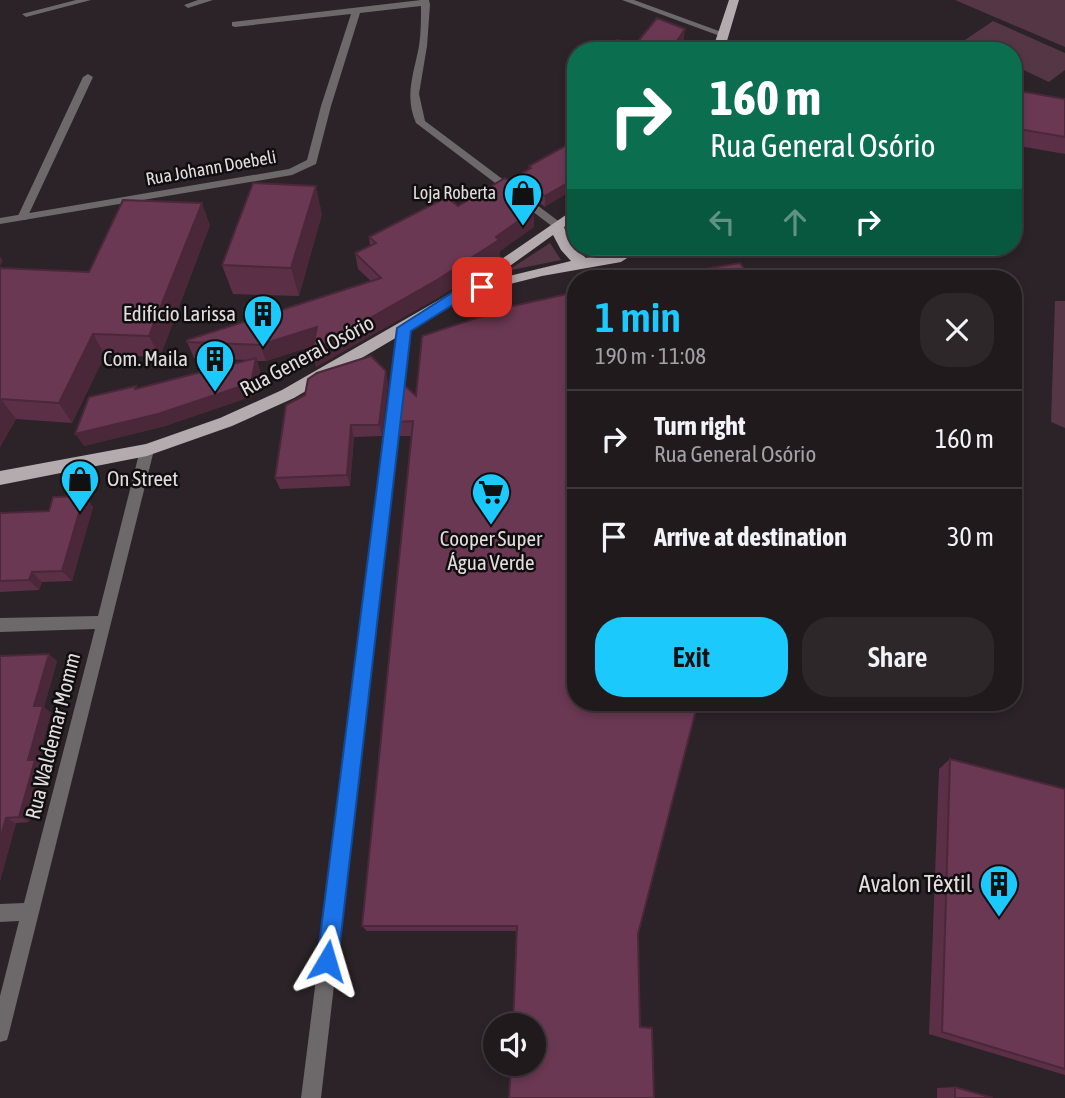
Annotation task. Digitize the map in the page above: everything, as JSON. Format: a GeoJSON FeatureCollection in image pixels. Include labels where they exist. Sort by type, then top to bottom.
{"type":"FeatureCollection","features":[{"type":"Feature","properties":{"kind":"main road"},"geometry":{"type":"LineString","coordinates":[[721,42],[734,0]]}},
{"type":"Feature","properties":{"kind":"main road","name":"Rua General Osório"},"geometry":{"type":"LineString","coordinates":[[0,478],[147,450],[226,422],[288,394],[463,292],[567,218]]}},
{"type":"Feature","properties":{"kind":"main road"},"geometry":{"type":"LineString","coordinates":[[557,225],[561,242],[567,248]]}},
{"type":"Feature","properties":{"kind":"main road"},"geometry":{"type":"LineString","coordinates":[[576,256],[583,263]]}},
{"type":"Feature","properties":{"kind":"main road","name":"Rua General Osório"},"geometry":{"type":"LineString","coordinates":[[463,292],[623,256]]}},
{"type":"Feature","properties":{"kind":"street"},"geometry":{"type":"LineString","coordinates":[[26,14],[65,2],[87,0]]}},
{"type":"Feature","properties":{"kind":"street"},"geometry":{"type":"LineString","coordinates":[[188,5],[209,0]]}},
{"type":"Feature","properties":{"kind":"street"},"geometry":{"type":"LineString","coordinates":[[626,0],[723,34]]}},
{"type":"Feature","properties":{"kind":"street"},"geometry":{"type":"LineString","coordinates":[[235,24],[425,1],[423,45],[413,100],[421,123],[557,225]]}},
{"type":"Feature","properties":{"kind":"street","name":"Rua Johann Doebeli"},"geometry":{"type":"LineString","coordinates":[[0,221],[292,172],[312,162],[326,106],[357,10]]}},
{"type":"Feature","properties":{"kind":"street"},"geometry":{"type":"LineString","coordinates":[[22,218],[88,77]]}},
{"type":"Feature","properties":{"kind":"street"},"geometry":{"type":"LineString","coordinates":[[311,1098],[404,328]]}},
{"type":"Feature","properties":{"kind":"street","name":"Rua Waldemar Momm"},"geometry":{"type":"LineString","coordinates":[[0,1033],[147,450]]}},
{"type":"Feature","properties":{"kind":"street"},"geometry":{"type":"LineString","coordinates":[[0,625],[104,622]]}},
{"type":"Feature","properties":{"kind":"street"},"geometry":{"type":"LineString","coordinates":[[0,913],[31,912]]}},
{"type":"Feature","properties":{"kind":"shaded area"},"geometry":{"type":"Polygon","coordinates":[[[955,0],[1065,0],[1065,47],[955,0]]]}},
{"type":"Feature","properties":{"kind":"shaded area"},"geometry":{"type":"Polygon","coordinates":[[[993,21],[1065,53],[1065,70],[1049,82],[1022,69],[1022,42],[962,42],[993,21]]]}},
{"type":"Feature","properties":{"kind":"shaded area"},"geometry":{"type":"Polygon","coordinates":[[[550,243],[561,260],[507,271],[550,243]]]}},
{"type":"Feature","properties":{"kind":"shaded area"},"geometry":{"type":"Polygon","coordinates":[[[1055,301],[1065,301],[1065,428],[1051,422],[1055,301]]]}},
{"type":"Feature","properties":{"kind":"building"},"geometry":{"type":"Polygon","coordinates":[[[657,18],[685,29],[676,42],[637,42],[657,18]]]}},
{"type":"Feature","properties":{"kind":"building"},"geometry":{"type":"Polygon","coordinates":[[[1022,92],[1065,99],[1065,137],[1022,130],[1022,92]]]}},
{"type":"Feature","properties":{"kind":"building"},"geometry":{"type":"Polygon","coordinates":[[[567,145],[567,183],[545,196],[517,176],[531,168],[529,166],[567,145]]]}},
{"type":"Feature","properties":{"kind":"building"},"geometry":{"type":"Polygon","coordinates":[[[505,178],[533,198],[525,203],[534,210],[496,237],[499,240],[437,280],[312,351],[317,327],[260,345],[187,342],[381,278],[355,253],[376,243],[369,237],[447,197],[458,206],[505,178]]]}},
{"type":"Feature","properties":{"kind":"building"},"geometry":{"type":"Polygon","coordinates":[[[253,183],[316,186],[291,268],[222,265],[253,183]]]}},
{"type":"Feature","properties":{"kind":"building"},"geometry":{"type":"Polygon","coordinates":[[[123,200],[202,203],[149,336],[93,334],[59,403],[0,400],[0,268],[89,272],[123,200]]]}},
{"type":"Feature","properties":{"kind":"building"},"geometry":{"type":"Polygon","coordinates":[[[740,263],[745,270],[698,270],[740,263]]]}},
{"type":"Feature","properties":{"kind":"building","name":"Cooper Super Água Verde"},"geometry":{"type":"Polygon","coordinates":[[[567,294],[567,711],[696,711],[638,934],[640,1027],[652,1028],[654,1098],[509,1098],[510,1076],[546,1076],[546,1013],[514,1013],[517,926],[362,926],[413,421],[397,422],[402,383],[416,396],[422,336],[513,306],[567,294]]]}},
{"type":"Feature","properties":{"kind":"building"},"geometry":{"type":"Polygon","coordinates":[[[371,356],[386,371],[379,425],[351,425],[347,475],[275,478],[286,405],[305,395],[308,379],[317,373],[371,356]]]}},
{"type":"Feature","properties":{"kind":"building"},"geometry":{"type":"Polygon","coordinates":[[[256,358],[251,383],[158,414],[75,434],[89,397],[136,386],[135,389],[256,358]]]}},
{"type":"Feature","properties":{"kind":"building"},"geometry":{"type":"Polygon","coordinates":[[[84,496],[62,571],[32,572],[29,580],[0,581],[0,513],[49,511],[53,497],[84,496]]]}},
{"type":"Feature","properties":{"kind":"building"},"geometry":{"type":"Polygon","coordinates":[[[49,654],[34,706],[43,706],[28,760],[35,760],[19,817],[6,818],[0,840],[0,656],[49,654]]]}},
{"type":"Feature","properties":{"kind":"building","name":"Avalon Têxtil"},"geometry":{"type":"Polygon","coordinates":[[[950,759],[1065,789],[1065,1069],[942,1032],[950,759]]]}},
{"type":"Feature","properties":{"kind":"building"},"geometry":{"type":"Polygon","coordinates":[[[955,1087],[993,1098],[955,1098],[955,1087]]]}},
{"type":"Feature","properties":{"kind":"place","name":"Loja Roberta"},"geometry":{"type":"Point","coordinates":[523,227]}},
{"type":"Feature","properties":{"kind":"place","name":"Edifício Larissa"},"geometry":{"type":"Point","coordinates":[263,348]}},
{"type":"Feature","properties":{"kind":"place","name":"Com. Maila"},"geometry":{"type":"Point","coordinates":[215,393]}},
{"type":"Feature","properties":{"kind":"place","name":"On Street"},"geometry":{"type":"Point","coordinates":[80,513]}},
{"type":"Feature","properties":{"kind":"place","name":"Cooper Super Água Verde"},"geometry":{"type":"Point","coordinates":[491,526]}},
{"type":"Feature","properties":{"kind":"place","name":"Avalon Têxtil"},"geometry":{"type":"Point","coordinates":[999,918]}},
{"type":"Feature","properties":{"kind":"route"},"geometry":{"type":"LineString","coordinates":[[327,961],[404,328],[463,292],[482,287]]}}]}
